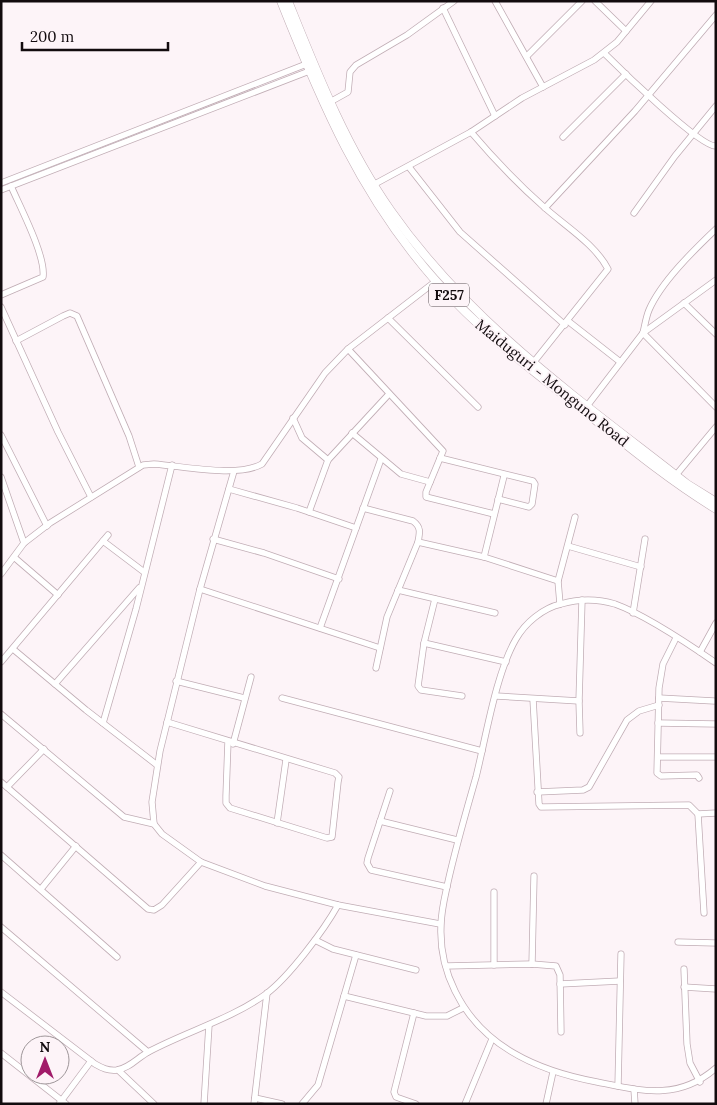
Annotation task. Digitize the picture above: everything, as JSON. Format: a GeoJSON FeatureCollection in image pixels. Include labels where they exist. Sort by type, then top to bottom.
{"type":"FeatureCollection","features":[{"type":"Feature","properties":{"kind":"main road","name":"Maiduguri - Monguno Road"},"geometry":{"type":"LineString","coordinates":[[281,1],[311,66],[373,185],[390,211],[437,271],[488,323],[533,363],[676,475],[716,502]]}},
{"type":"Feature","properties":{"kind":"main road","name":"Maiduguri - Monguno Road"},"geometry":{"type":"LineString","coordinates":[[288,1],[332,124],[374,199],[408,247],[436,281],[486,332],[530,369],[677,484],[716,508]]}},
{"type":"Feature","properties":{"kind":"street"},"geometry":{"type":"LineString","coordinates":[[330,102],[348,92],[350,72],[356,65],[407,35],[454,1]]}},
{"type":"Feature","properties":{"kind":"street"},"geometry":{"type":"LineString","coordinates":[[495,1],[543,87]]}},
{"type":"Feature","properties":{"kind":"street"},"geometry":{"type":"LineString","coordinates":[[527,56],[582,1]]}},
{"type":"Feature","properties":{"kind":"street"},"geometry":{"type":"LineString","coordinates":[[595,1],[626,31]]}},
{"type":"Feature","properties":{"kind":"street"},"geometry":{"type":"LineString","coordinates":[[373,185],[471,132],[543,87],[604,53],[626,31],[651,1]]}},
{"type":"Feature","properties":{"kind":"street"},"geometry":{"type":"LineString","coordinates":[[443,8],[495,116]]}},
{"type":"Feature","properties":{"kind":"street"},"geometry":{"type":"LineString","coordinates":[[545,208],[648,95],[716,15]]}},
{"type":"Feature","properties":{"kind":"street"},"geometry":{"type":"LineString","coordinates":[[604,53],[693,134],[711,146],[716,146]]}},
{"type":"Feature","properties":{"kind":"street"},"geometry":{"type":"LineString","coordinates":[[1,183],[311,66]]}},
{"type":"Feature","properties":{"kind":"street"},"geometry":{"type":"LineString","coordinates":[[1,190],[311,66]]}},
{"type":"Feature","properties":{"kind":"street"},"geometry":{"type":"LineString","coordinates":[[562,137],[626,74]]}},
{"type":"Feature","properties":{"kind":"street"},"geometry":{"type":"LineString","coordinates":[[634,213],[716,106]]}},
{"type":"Feature","properties":{"kind":"street"},"geometry":{"type":"LineString","coordinates":[[471,132],[496,161],[545,208],[577,235],[608,269],[533,363]]}},
{"type":"Feature","properties":{"kind":"street"},"geometry":{"type":"LineString","coordinates":[[409,167],[460,232],[566,322],[619,361]]}},
{"type":"Feature","properties":{"kind":"street"},"geometry":{"type":"LineString","coordinates":[[1,294],[43,277],[44,272],[43,262],[11,186]]}},
{"type":"Feature","properties":{"kind":"street"},"geometry":{"type":"LineString","coordinates":[[643,333],[649,310],[672,274],[716,228]]}},
{"type":"Feature","properties":{"kind":"street"},"geometry":{"type":"LineString","coordinates":[[587,406],[619,361],[643,333],[716,280]]}},
{"type":"Feature","properties":{"kind":"street"},"geometry":{"type":"LineString","coordinates":[[1,574],[24,543],[47,526],[139,467],[154,464],[234,471],[252,469],[262,464],[325,373],[348,349],[436,281]]}},
{"type":"Feature","properties":{"kind":"street"},"geometry":{"type":"LineString","coordinates":[[684,302],[716,334]]}},
{"type":"Feature","properties":{"kind":"street"},"geometry":{"type":"LineString","coordinates":[[1,307],[91,497]]}},
{"type":"Feature","properties":{"kind":"street"},"geometry":{"type":"LineString","coordinates":[[16,341],[70,313],[77,316],[129,436],[139,467]]}},
{"type":"Feature","properties":{"kind":"street"},"geometry":{"type":"LineString","coordinates":[[388,318],[478,407]]}},
{"type":"Feature","properties":{"kind":"street"},"geometry":{"type":"LineString","coordinates":[[643,333],[716,407]]}},
{"type":"Feature","properties":{"kind":"street"},"geometry":{"type":"LineString","coordinates":[[348,349],[389,394],[440,445],[443,451],[426,492],[429,499],[494,514]]}},
{"type":"Feature","properties":{"kind":"street"},"geometry":{"type":"LineString","coordinates":[[309,512],[328,460],[389,394]]}},
{"type":"Feature","properties":{"kind":"street"},"geometry":{"type":"LineString","coordinates":[[293,418],[302,438],[328,460]]}},
{"type":"Feature","properties":{"kind":"street"},"geometry":{"type":"LineString","coordinates":[[676,475],[716,427]]}},
{"type":"Feature","properties":{"kind":"street"},"geometry":{"type":"LineString","coordinates":[[352,433],[401,474],[430,482]]}},
{"type":"Feature","properties":{"kind":"street"},"geometry":{"type":"LineString","coordinates":[[1,435],[47,526]]}},
{"type":"Feature","properties":{"kind":"street"},"geometry":{"type":"LineString","coordinates":[[440,458],[504,476],[532,481],[535,490],[530,507],[498,499]]}},
{"type":"Feature","properties":{"kind":"street"},"geometry":{"type":"LineString","coordinates":[[320,628],[381,459]]}},
{"type":"Feature","properties":{"kind":"street"},"geometry":{"type":"LineString","coordinates":[[103,723],[172,466]]}},
{"type":"Feature","properties":{"kind":"street"},"geometry":{"type":"LineString","coordinates":[[234,471],[213,539],[176,681],[157,765],[152,802],[154,824],[162,834],[201,862],[265,886],[338,905],[440,924]]}},
{"type":"Feature","properties":{"kind":"street"},"geometry":{"type":"LineString","coordinates":[[484,557],[504,476]]}},
{"type":"Feature","properties":{"kind":"street"},"geometry":{"type":"LineString","coordinates":[[1,477],[24,543]]}},
{"type":"Feature","properties":{"kind":"street"},"geometry":{"type":"LineString","coordinates":[[229,489],[356,528]]}},
{"type":"Feature","properties":{"kind":"street"},"geometry":{"type":"LineString","coordinates":[[363,508],[413,521],[418,525],[420,531],[418,542],[387,617],[376,668]]}},
{"type":"Feature","properties":{"kind":"street"},"geometry":{"type":"LineString","coordinates":[[560,604],[558,581],[575,517]]}},
{"type":"Feature","properties":{"kind":"street"},"geometry":{"type":"LineString","coordinates":[[1,662],[108,536]]}},
{"type":"Feature","properties":{"kind":"street"},"geometry":{"type":"LineString","coordinates":[[213,539],[273,556],[338,579]]}},
{"type":"Feature","properties":{"kind":"street"},"geometry":{"type":"LineString","coordinates":[[633,613],[645,539]]}},
{"type":"Feature","properties":{"kind":"street"},"geometry":{"type":"LineString","coordinates":[[103,541],[144,572]]}},
{"type":"Feature","properties":{"kind":"street"},"geometry":{"type":"LineString","coordinates":[[418,542],[484,557],[558,581]]}},
{"type":"Feature","properties":{"kind":"street"},"geometry":{"type":"LineString","coordinates":[[568,546],[640,567]]}},
{"type":"Feature","properties":{"kind":"street"},"geometry":{"type":"LineString","coordinates":[[14,558],[58,595]]}},
{"type":"Feature","properties":{"kind":"street"},"geometry":{"type":"LineString","coordinates":[[55,684],[141,586]]}},
{"type":"Feature","properties":{"kind":"street"},"geometry":{"type":"LineString","coordinates":[[200,589],[380,648]]}},
{"type":"Feature","properties":{"kind":"street"},"geometry":{"type":"LineString","coordinates":[[398,590],[495,613]]}},
{"type":"Feature","properties":{"kind":"street"},"geometry":{"type":"LineString","coordinates":[[435,599],[424,643],[418,686],[421,690],[462,696]]}},
{"type":"Feature","properties":{"kind":"street"},"geometry":{"type":"LineString","coordinates":[[580,732],[582,600]]}},
{"type":"Feature","properties":{"kind":"street"},"geometry":{"type":"LineString","coordinates":[[716,663],[633,613],[614,604],[582,600],[560,604],[541,612],[524,627],[515,640],[506,662],[496,696],[457,840],[440,924],[442,953],[446,966],[454,990],[472,1021],[492,1039],[524,1060],[553,1072],[654,1092],[700,1082],[716,1068]]}},
{"type":"Feature","properties":{"kind":"street"},"geometry":{"type":"LineString","coordinates":[[700,652],[716,623]]}},
{"type":"Feature","properties":{"kind":"street"},"geometry":{"type":"LineString","coordinates":[[676,638],[664,664],[659,701],[659,775],[697,774],[699,778]]}},
{"type":"Feature","properties":{"kind":"street"},"geometry":{"type":"LineString","coordinates":[[424,643],[506,662]]}},
{"type":"Feature","properties":{"kind":"street"},"geometry":{"type":"LineString","coordinates":[[13,649],[157,765]]}},
{"type":"Feature","properties":{"kind":"street"},"geometry":{"type":"LineString","coordinates":[[167,722],[230,742],[286,760],[335,773],[339,777],[332,836],[327,838],[277,823],[230,808],[226,803],[230,742],[251,677]]}},
{"type":"Feature","properties":{"kind":"street"},"geometry":{"type":"LineString","coordinates":[[176,681],[244,698]]}},
{"type":"Feature","properties":{"kind":"street"},"geometry":{"type":"LineString","coordinates":[[496,696],[579,701]]}},
{"type":"Feature","properties":{"kind":"street"},"geometry":{"type":"LineString","coordinates":[[282,698],[482,751]]}},
{"type":"Feature","properties":{"kind":"street"},"geometry":{"type":"LineString","coordinates":[[533,699],[537,792],[541,807],[689,805],[698,814],[704,913]]}},
{"type":"Feature","properties":{"kind":"street"},"geometry":{"type":"LineString","coordinates":[[537,792],[583,790],[589,787],[627,720],[639,710],[659,701],[714,701]]}},
{"type":"Feature","properties":{"kind":"street"},"geometry":{"type":"LineString","coordinates":[[1,714],[124,818],[154,824]]}},
{"type":"Feature","properties":{"kind":"street"},"geometry":{"type":"LineString","coordinates":[[658,723],[716,724]]}},
{"type":"Feature","properties":{"kind":"street"},"geometry":{"type":"LineString","coordinates":[[8,787],[44,749]]}},
{"type":"Feature","properties":{"kind":"street"},"geometry":{"type":"LineString","coordinates":[[658,757],[716,757]]}},
{"type":"Feature","properties":{"kind":"street"},"geometry":{"type":"LineString","coordinates":[[277,823],[286,760]]}},
{"type":"Feature","properties":{"kind":"street"},"geometry":{"type":"LineString","coordinates":[[1,782],[148,909],[154,910],[162,905],[201,862]]}},
{"type":"Feature","properties":{"kind":"street"},"geometry":{"type":"LineString","coordinates":[[390,791],[367,864],[371,870],[447,887]]}},
{"type":"Feature","properties":{"kind":"street"},"geometry":{"type":"LineString","coordinates":[[698,814],[716,813]]}},
{"type":"Feature","properties":{"kind":"street"},"geometry":{"type":"LineString","coordinates":[[380,821],[457,840]]}},
{"type":"Feature","properties":{"kind":"street"},"geometry":{"type":"LineString","coordinates":[[41,889],[76,846]]}},
{"type":"Feature","properties":{"kind":"street"},"geometry":{"type":"LineString","coordinates":[[1,855],[117,956]]}},
{"type":"Feature","properties":{"kind":"street"},"geometry":{"type":"LineString","coordinates":[[532,964],[534,876]]}},
{"type":"Feature","properties":{"kind":"street"},"geometry":{"type":"LineString","coordinates":[[494,892],[494,965]]}},
{"type":"Feature","properties":{"kind":"street"},"geometry":{"type":"LineString","coordinates":[[1,992],[91,1061],[108,1070],[118,1070],[148,1052],[209,1025],[267,993],[315,940],[338,905]]}},
{"type":"Feature","properties":{"kind":"street"},"geometry":{"type":"LineString","coordinates":[[1,927],[148,1052]]}},
{"type":"Feature","properties":{"kind":"street"},"geometry":{"type":"LineString","coordinates":[[315,940],[333,949],[416,970]]}},
{"type":"Feature","properties":{"kind":"street"},"geometry":{"type":"LineString","coordinates":[[678,942],[716,943]]}},
{"type":"Feature","properties":{"kind":"street"},"geometry":{"type":"LineString","coordinates":[[618,1086],[621,954]]}},
{"type":"Feature","properties":{"kind":"street"},"geometry":{"type":"LineString","coordinates":[[302,1104],[318,1085],[356,955]]}},
{"type":"Feature","properties":{"kind":"street"},"geometry":{"type":"LineString","coordinates":[[446,966],[532,964],[556,966],[560,975],[561,1032]]}},
{"type":"Feature","properties":{"kind":"street"},"geometry":{"type":"LineString","coordinates":[[684,970],[687,1044],[690,1062],[700,1082]]}},
{"type":"Feature","properties":{"kind":"street"},"geometry":{"type":"LineString","coordinates":[[560,984],[620,981]]}},
{"type":"Feature","properties":{"kind":"street"},"geometry":{"type":"LineString","coordinates":[[684,988],[716,989]]}},
{"type":"Feature","properties":{"kind":"street"},"geometry":{"type":"LineString","coordinates":[[267,993],[255,1101],[282,1104]]}},
{"type":"Feature","properties":{"kind":"street"},"geometry":{"type":"LineString","coordinates":[[344,996],[414,1013],[447,1016],[464,1008]]}},
{"type":"Feature","properties":{"kind":"street"},"geometry":{"type":"LineString","coordinates":[[414,1013],[394,1092],[396,1097],[416,1104]]}},
{"type":"Feature","properties":{"kind":"street"},"geometry":{"type":"LineString","coordinates":[[204,1104],[209,1025]]}},
{"type":"Feature","properties":{"kind":"street"},"geometry":{"type":"LineString","coordinates":[[465,1104],[492,1039]]}},
{"type":"Feature","properties":{"kind":"street"},"geometry":{"type":"LineString","coordinates":[[1,1053],[62,1103],[91,1061]]}},
{"type":"Feature","properties":{"kind":"street"},"geometry":{"type":"LineString","coordinates":[[118,1070],[154,1104]]}},
{"type":"Feature","properties":{"kind":"street"},"geometry":{"type":"LineString","coordinates":[[546,1104],[553,1072]]}},
{"type":"Feature","properties":{"kind":"street"},"geometry":{"type":"LineString","coordinates":[[634,1089],[635,1104]]}}]}
